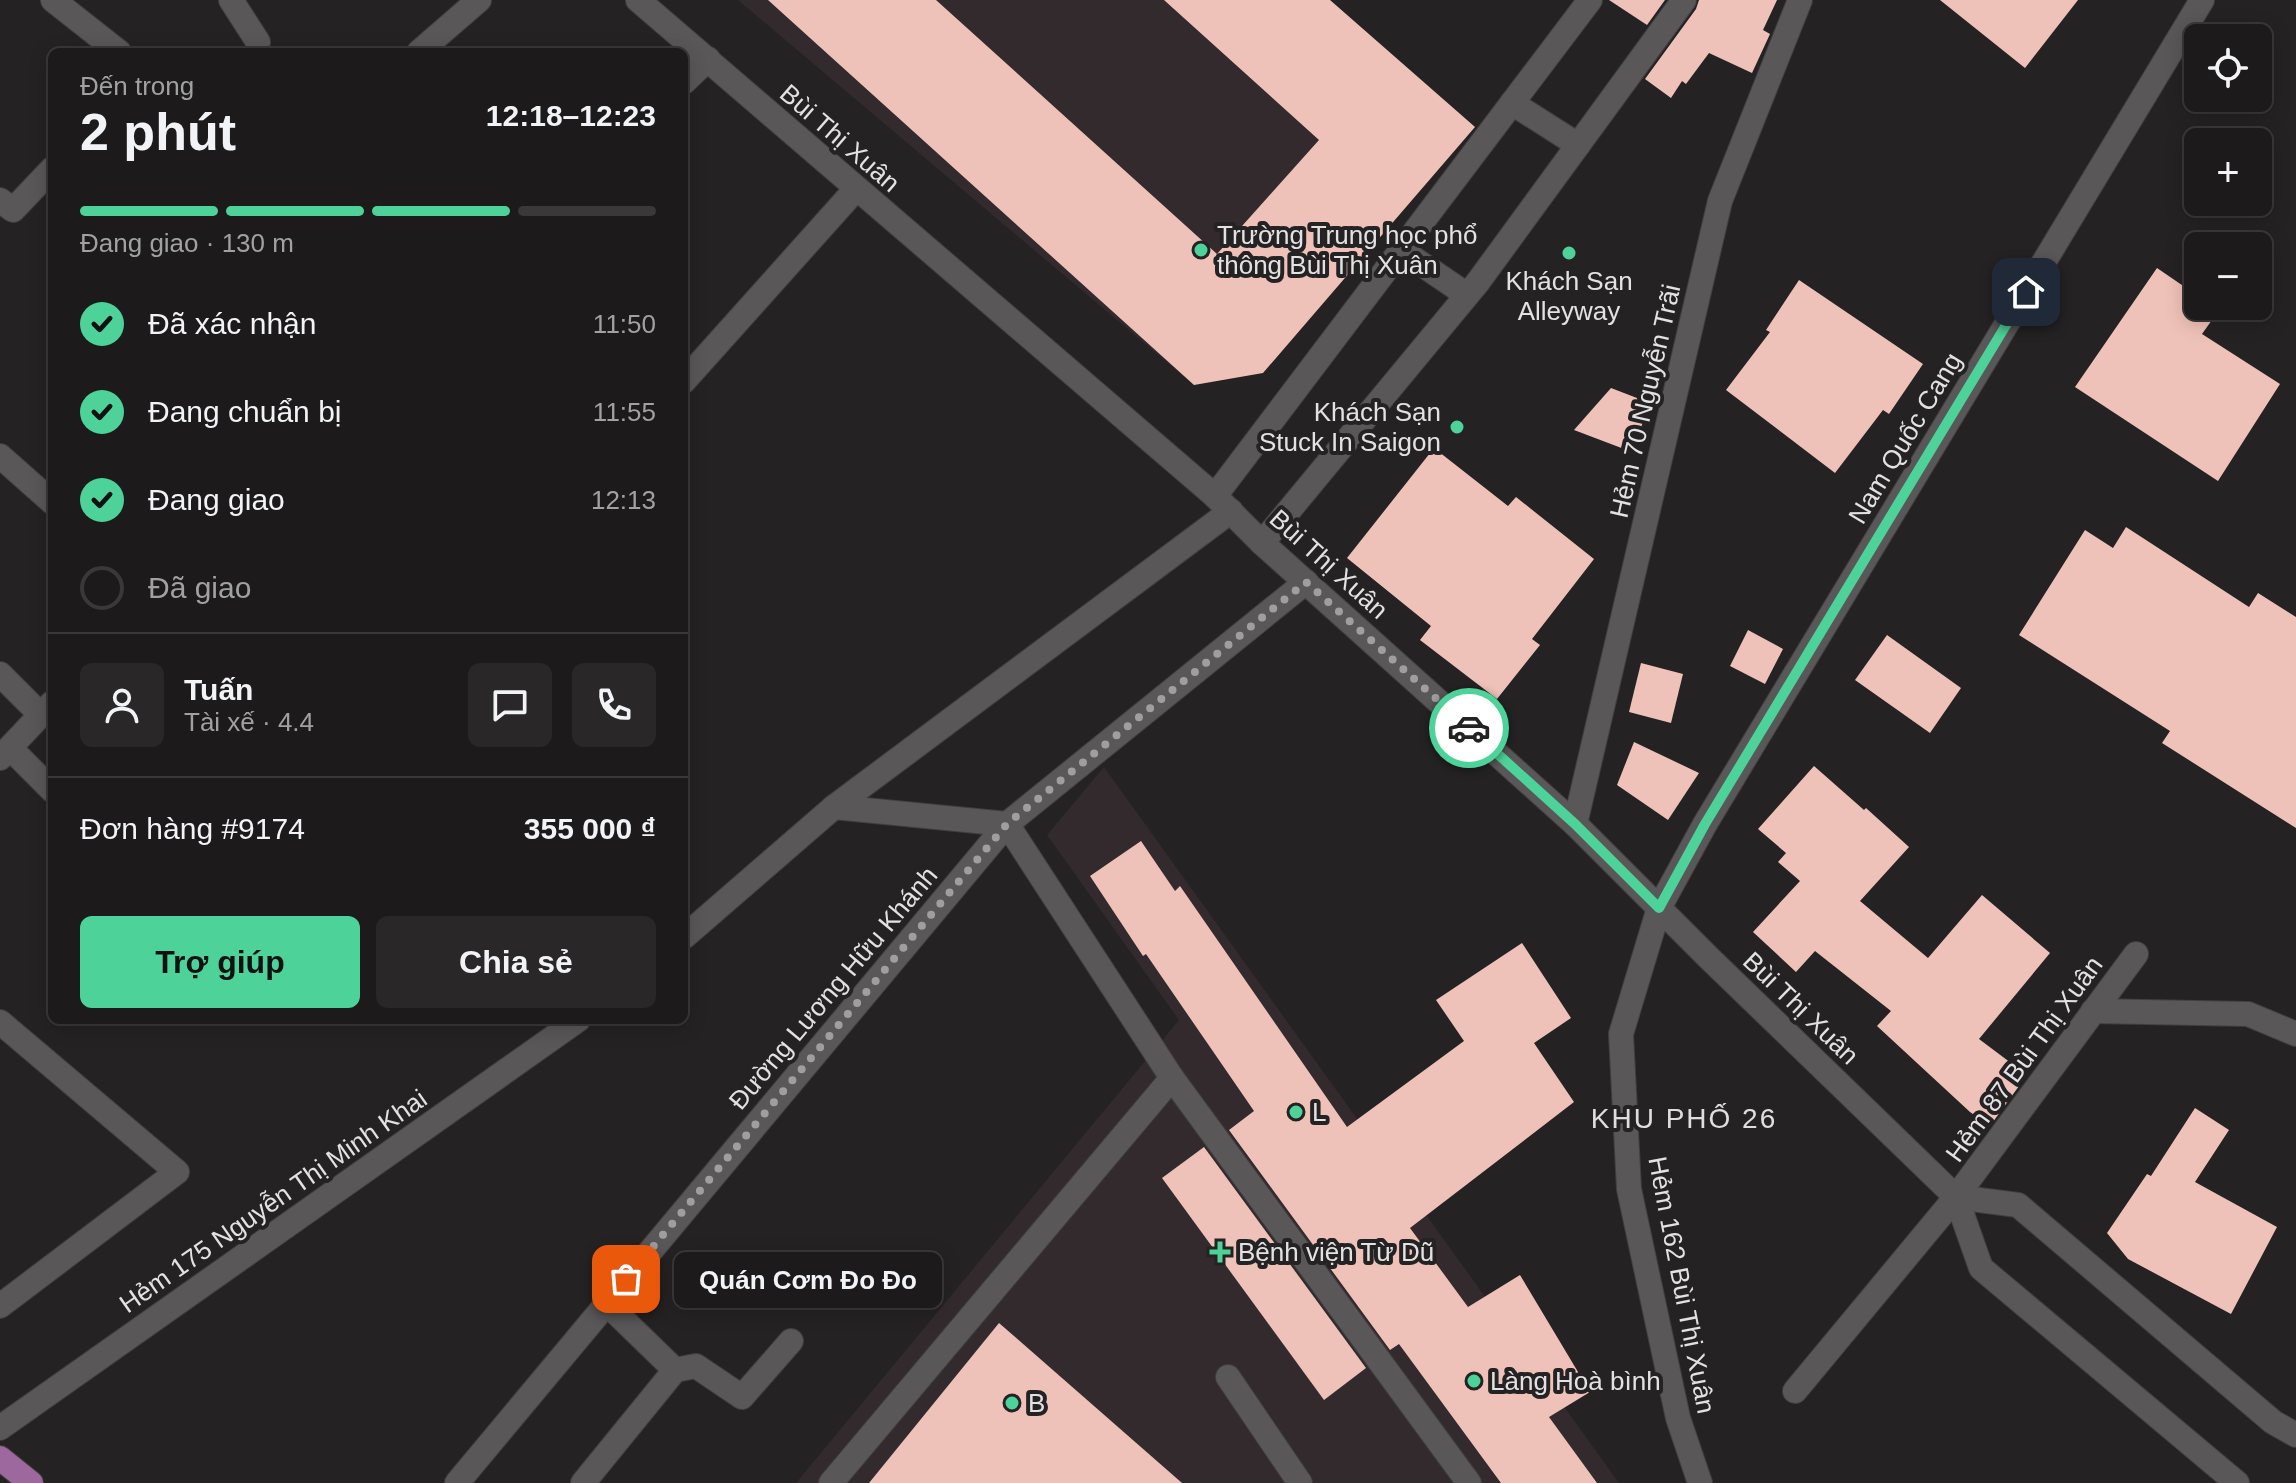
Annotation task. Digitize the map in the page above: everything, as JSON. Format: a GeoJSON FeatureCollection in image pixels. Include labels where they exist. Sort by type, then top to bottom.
{"type":"FeatureCollection","features":[{"type":"Feature","properties":{"kind":"main road"},"geometry":{"type":"LineString","coordinates":[[0,1458],[31,1483]]}},
{"type":"Feature","properties":{"kind":"street"},"geometry":{"type":"LineString","coordinates":[[53,0],[114,48]]}},
{"type":"Feature","properties":{"kind":"street"},"geometry":{"type":"LineString","coordinates":[[231,0],[258,42]]}},
{"type":"Feature","properties":{"kind":"street"},"geometry":{"type":"LineString","coordinates":[[424,48],[479,0]]}},
{"type":"Feature","properties":{"kind":"street","name":"Bùi Thị Xuân"},"geometry":{"type":"LineString","coordinates":[[638,0],[1223,504],[1262,543],[1575,824],[1956,1197],[1981,1268],[2237,1483]]}},
{"type":"Feature","properties":{"kind":"street"},"geometry":{"type":"LineString","coordinates":[[688,934],[834,807],[1223,504],[1401,250],[1590,0]]}},
{"type":"Feature","properties":{"kind":"street"},"geometry":{"type":"LineString","coordinates":[[1262,543],[1467,295],[1684,0]]}},
{"type":"Feature","properties":{"kind":"street","name":"Hẻm 70 Nguyễn Trãi"},"geometry":{"type":"LineString","coordinates":[[1575,824],[1720,201],[1800,0]]}},
{"type":"Feature","properties":{"kind":"street","name":"Nam Quốc Cang"},"geometry":{"type":"LineString","coordinates":[[1659,908],[1705,824],[2202,0]]}},
{"type":"Feature","properties":{"kind":"street"},"geometry":{"type":"LineString","coordinates":[[688,78],[708,59]]}},
{"type":"Feature","properties":{"kind":"street"},"geometry":{"type":"LineString","coordinates":[[1512,103],[1578,145]]}},
{"type":"Feature","properties":{"kind":"street"},"geometry":{"type":"LineString","coordinates":[[0,200],[13,210],[48,173]]}},
{"type":"Feature","properties":{"kind":"street"},"geometry":{"type":"LineString","coordinates":[[688,377],[856,189]]}},
{"type":"Feature","properties":{"kind":"street"},"geometry":{"type":"LineString","coordinates":[[1401,250],[1467,295]]}},
{"type":"Feature","properties":{"kind":"street"},"geometry":{"type":"LineString","coordinates":[[0,456],[48,498]]}},
{"type":"Feature","properties":{"kind":"street","name":"Đường Lương Hữu Khánh"},"geometry":{"type":"LineString","coordinates":[[457,1483],[1007,824],[1306,582]]}},
{"type":"Feature","properties":{"kind":"street"},"geometry":{"type":"LineString","coordinates":[[0,674],[47,709],[5,753],[48,787]]}},
{"type":"Feature","properties":{"kind":"street"},"geometry":{"type":"LineString","coordinates":[[834,807],[1007,824],[1172,1078],[1469,1483]]}},
{"type":"Feature","properties":{"kind":"street","name":"Hẻm 162 Bùi Thị Xuân"},"geometry":{"type":"LineString","coordinates":[[1659,908],[1621,1034],[1629,1189],[1678,1418],[1700,1483]]}},
{"type":"Feature","properties":{"kind":"street","name":"Hẻm 87 Bùi Thị Xuân"},"geometry":{"type":"LineString","coordinates":[[1795,1391],[1956,1197],[2136,954]]}},
{"type":"Feature","properties":{"kind":"street"},"geometry":{"type":"LineString","coordinates":[[2093,1011],[2248,1014],[2296,1034]]}},
{"type":"Feature","properties":{"kind":"street"},"geometry":{"type":"LineString","coordinates":[[0,1022],[177,1172],[0,1306]]}},
{"type":"Feature","properties":{"kind":"street","name":"Hẻm 175 Nguyễn Thị Minh Khai"},"geometry":{"type":"LineString","coordinates":[[0,1428],[572,1024]]}},
{"type":"Feature","properties":{"kind":"street"},"geometry":{"type":"LineString","coordinates":[[831,1483],[1172,1078]]}},
{"type":"Feature","properties":{"kind":"street"},"geometry":{"type":"LineString","coordinates":[[1956,1197],[2018,1205],[2273,1422],[2296,1435]]}},
{"type":"Feature","properties":{"kind":"street"},"geometry":{"type":"LineString","coordinates":[[606,1303],[675,1370]]}},
{"type":"Feature","properties":{"kind":"street"},"geometry":{"type":"LineString","coordinates":[[583,1483],[675,1370],[696,1366],[742,1397],[791,1341]]}},
{"type":"Feature","properties":{"kind":"street"},"geometry":{"type":"LineString","coordinates":[[1228,1377],[1300,1483]]}},
{"type":"Feature","properties":{"kind":"shaded area","name":"Trường Trung học phổ thông Bùi Thị Xuân"},"geometry":{"type":"Polygon","coordinates":[[[738,0],[1330,0],[1475,127],[1194,385],[738,0]]]}},
{"type":"Feature","properties":{"kind":"shaded area","name":"Bệnh viện Từ Dũ"},"geometry":{"type":"Polygon","coordinates":[[[1104,767],[1619,1483],[796,1483],[1179,1020],[1047,835],[1104,767]]]}},
{"type":"Feature","properties":{"kind":"building","name":"Trường Trung học phổ thông Bùi Thị Xuân"},"geometry":{"type":"Polygon","coordinates":[[[768,0],[936,0],[1217,254],[1319,140],[1164,0],[1330,0],[1475,127],[1263,373],[1194,385],[768,0]]]}},
{"type":"Feature","properties":{"kind":"building"},"geometry":{"type":"Polygon","coordinates":[[[1609,0],[1665,0],[1647,25],[1609,0]]]}},
{"type":"Feature","properties":{"kind":"building"},"geometry":{"type":"Polygon","coordinates":[[[1699,0],[1777,0],[1763,30],[1770,34],[1752,73],[1709,53],[1686,84],[1682,81],[1671,98],[1645,79],[1696,9],[1699,0]]]}},
{"type":"Feature","properties":{"kind":"building"},"geometry":{"type":"Polygon","coordinates":[[[1940,0],[2078,0],[2025,68],[1940,0]]]}},
{"type":"Feature","properties":{"kind":"building"},"geometry":{"type":"Polygon","coordinates":[[[2157,268],[2184,286],[2184,320],[2212,320],[2202,334],[2280,384],[2218,481],[2075,387],[2157,268]]]}},
{"type":"Feature","properties":{"kind":"building"},"geometry":{"type":"Polygon","coordinates":[[[1799,280],[1923,364],[1889,414],[1883,410],[1835,473],[1726,390],[1770,332],[1766,330],[1799,280]]]}},
{"type":"Feature","properties":{"kind":"building"},"geometry":{"type":"Polygon","coordinates":[[[1611,388],[1650,403],[1632,452],[1574,430],[1611,388]]]}},
{"type":"Feature","properties":{"kind":"building"},"geometry":{"type":"Polygon","coordinates":[[[1434,448],[1508,506],[1516,497],[1594,559],[1532,639],[1540,645],[1497,699],[1420,640],[1431,626],[1347,558],[1434,448]]]}},
{"type":"Feature","properties":{"kind":"building"},"geometry":{"type":"Polygon","coordinates":[[[2126,527],[2249,607],[2258,593],[2296,617],[2296,828],[2162,743],[2170,731],[2019,635],[2085,530],[2113,548],[2126,527]]]}},
{"type":"Feature","properties":{"kind":"building"},"geometry":{"type":"Polygon","coordinates":[[[1748,630],[1783,649],[1765,684],[1730,666],[1748,630]]]}},
{"type":"Feature","properties":{"kind":"building"},"geometry":{"type":"Polygon","coordinates":[[[1887,635],[1961,688],[1930,733],[1855,680],[1887,635]]]}},
{"type":"Feature","properties":{"kind":"building"},"geometry":{"type":"Polygon","coordinates":[[[1641,663],[1683,674],[1671,723],[1629,712],[1641,663]]]}},
{"type":"Feature","properties":{"kind":"building"},"geometry":{"type":"Polygon","coordinates":[[[1634,742],[1699,773],[1668,820],[1617,785],[1634,742]]]}},
{"type":"Feature","properties":{"kind":"building"},"geometry":{"type":"Polygon","coordinates":[[[1814,766],[1909,847],[1860,901],[1928,958],[1982,895],[2050,953],[1979,1039],[2027,1075],[1990,1126],[1970,1112],[1877,1026],[1891,1011],[1815,951],[1796,972],[1753,932],[1800,881],[1778,862],[1786,853],[1758,829],[1814,766]]]}},
{"type":"Feature","properties":{"kind":"building"},"geometry":{"type":"Polygon","coordinates":[[[1141,841],[1175,891],[1180,886],[1347,1127],[1464,1041],[1436,1000],[1522,943],[1571,1018],[1534,1043],[1574,1102],[1410,1228],[1468,1307],[1520,1275],[1590,1392],[1549,1417],[1597,1483],[1501,1483],[1399,1344],[1390,1350],[1229,1130],[1254,1111],[1090,876],[1141,841]]]}},
{"type":"Feature","properties":{"kind":"building"},"geometry":{"type":"Polygon","coordinates":[[[2195,1108],[2229,1130],[2195,1182],[2277,1227],[2231,1314],[2128,1259],[2107,1233],[2147,1174],[2151,1176],[2195,1108]]]}},
{"type":"Feature","properties":{"kind":"building"},"geometry":{"type":"Polygon","coordinates":[[[1204,1147],[1366,1368],[1324,1400],[1162,1178],[1204,1147]]]}},
{"type":"Feature","properties":{"kind":"building","name":"B"},"geometry":{"type":"Polygon","coordinates":[[[999,1323],[1182,1483],[869,1483],[999,1323]]]}},
{"type":"Feature","properties":{"kind":"way so far"},"geometry":{"type":"LineString","coordinates":[[626,1279],[1007,824],[1306,582],[1469,728]]}},
{"type":"Feature","properties":{"kind":"place","name":"Trường Trung học phổ thông Bùi Thị Xuân"},"geometry":{"type":"Point","coordinates":[1201,250]}},
{"type":"Feature","properties":{"kind":"place","name":"Khách Sạn Alleyway"},"geometry":{"type":"Point","coordinates":[1569,253]}},
{"type":"Feature","properties":{"kind":"place","name":"Khách Sạn Stuck In Saigon"},"geometry":{"type":"Point","coordinates":[1457,427]}},
{"type":"Feature","properties":{"kind":"place","name":"L"},"geometry":{"type":"Point","coordinates":[1296,1112]}},
{"type":"Feature","properties":{"kind":"place","name":"Bệnh viện Từ Dũ"},"geometry":{"type":"Point","coordinates":[1220,1252]}},
{"type":"Feature","properties":{"kind":"place","name":"Quán Cơm Đo Đo"},"geometry":{"type":"Point","coordinates":[626,1279]}},
{"type":"Feature","properties":{"kind":"place","name":"Làng Hoà bình"},"geometry":{"type":"Point","coordinates":[1474,1381]}},
{"type":"Feature","properties":{"kind":"place","name":"B"},"geometry":{"type":"Point","coordinates":[1012,1403]}},
{"type":"Feature","properties":{"kind":"district","name":"KHU PHỐ 26"},"geometry":{"type":"Point","coordinates":[1684,1118]}},
{"type":"Feature","properties":{"kind":"route"},"geometry":{"type":"LineString","coordinates":[[1469,728],[1575,824],[1659,908],[1705,824],[2026,292]]}}]}
